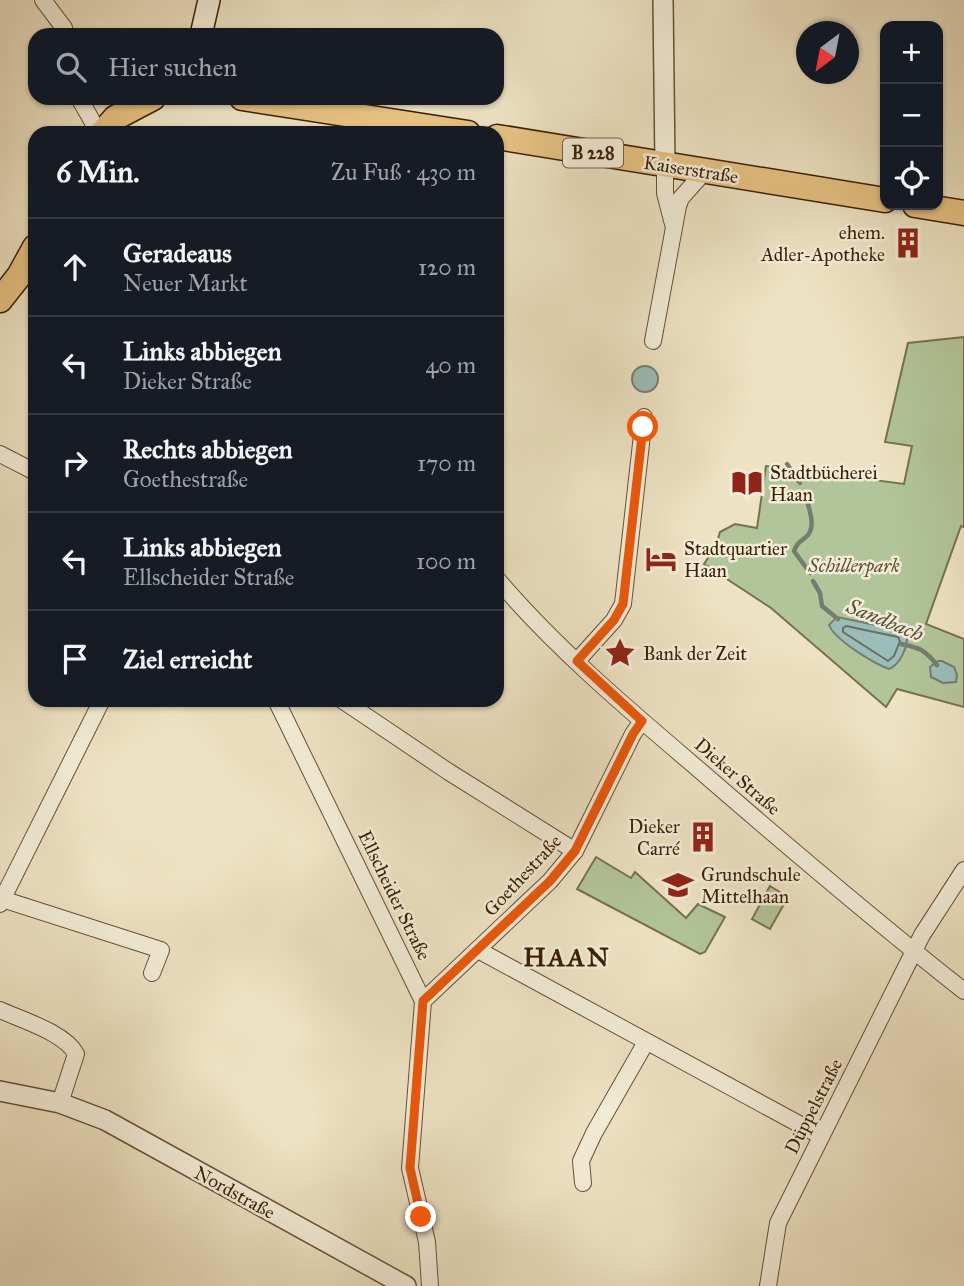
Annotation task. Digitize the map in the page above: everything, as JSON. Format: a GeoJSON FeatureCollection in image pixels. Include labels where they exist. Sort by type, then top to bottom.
{"type":"FeatureCollection","features":[{"type":"Feature","properties":{"kind":"main road"},"geometry":{"type":"LineString","coordinates":[[203,28],[209,0]]}},
{"type":"Feature","properties":{"kind":"main road"},"geometry":{"type":"LineString","coordinates":[[107,126],[115,118],[140,105]]}},
{"type":"Feature","properties":{"kind":"main road"},"geometry":{"type":"LineString","coordinates":[[287,105],[423,126]]}},
{"type":"Feature","properties":{"kind":"main road","name":"Kaiserstraße"},"geometry":{"type":"LineString","coordinates":[[504,138],[880,199]]}},
{"type":"Feature","properties":{"kind":"main road"},"geometry":{"type":"LineString","coordinates":[[943,210],[964,213]]}},
{"type":"Feature","properties":{"kind":"main road"},"geometry":{"type":"LineString","coordinates":[[0,300],[27,280]]}},
{"type":"Feature","properties":{"kind":"street"},"geometry":{"type":"LineString","coordinates":[[43,0],[64,28]]}},
{"type":"Feature","properties":{"kind":"street"},"geometry":{"type":"LineString","coordinates":[[663,0],[664,193],[674,225]]}},
{"type":"Feature","properties":{"kind":"street"},"geometry":{"type":"LineString","coordinates":[[83,105],[96,126]]}},
{"type":"Feature","properties":{"kind":"street"},"geometry":{"type":"LineString","coordinates":[[653,341],[681,198],[705,171]]}},
{"type":"Feature","properties":{"kind":"street"},"geometry":{"type":"LineString","coordinates":[[577,661],[614,620],[623,604],[644,417]]}},
{"type":"Feature","properties":{"kind":"street"},"geometry":{"type":"LineString","coordinates":[[0,454],[28,468]]}},
{"type":"Feature","properties":{"kind":"street","name":"Dieker Straße"},"geometry":{"type":"LineString","coordinates":[[504,587],[519,605],[642,721],[780,840],[964,991]]}},
{"type":"Feature","properties":{"kind":"street"},"geometry":{"type":"LineString","coordinates":[[98,707],[2,896],[161,950],[152,973]]}},
{"type":"Feature","properties":{"kind":"street","name":"Ellscheider Straße"},"geometry":{"type":"LineString","coordinates":[[279,707],[423,1001]]}},
{"type":"Feature","properties":{"kind":"street"},"geometry":{"type":"LineString","coordinates":[[352,707],[449,772],[575,851]]}},
{"type":"Feature","properties":{"kind":"street","name":"Goethestraße"},"geometry":{"type":"LineString","coordinates":[[423,1001],[550,881],[575,851],[642,721]]}},
{"type":"Feature","properties":{"kind":"street","name":"Düppelstraße"},"geometry":{"type":"LineString","coordinates":[[768,1286],[778,1223],[922,934],[964,870]]}},
{"type":"Feature","properties":{"kind":"street"},"geometry":{"type":"LineString","coordinates":[[478,950],[821,1136]]}},
{"type":"Feature","properties":{"kind":"street"},"geometry":{"type":"LineString","coordinates":[[423,1001],[410,1168],[427,1242],[430,1286]]}},
{"type":"Feature","properties":{"kind":"street"},"geometry":{"type":"LineString","coordinates":[[0,1010],[62,1039],[74,1049],[76,1054],[60,1103]]}},
{"type":"Feature","properties":{"kind":"street"},"geometry":{"type":"LineString","coordinates":[[583,1183],[581,1161],[646,1042]]}},
{"type":"Feature","properties":{"kind":"street","name":"Nordstraße"},"geometry":{"type":"LineString","coordinates":[[0,1091],[60,1103],[105,1120],[406,1286]]}},
{"type":"Feature","properties":{"kind":"green space","name":"Schillerpark"},"geometry":{"type":"Polygon","coordinates":[[[964,337],[964,527],[961,526],[926,624],[964,639],[964,707],[897,689],[886,707],[771,608],[704,564],[716,546],[720,532],[735,524],[757,528],[766,466],[904,484],[912,446],[885,442],[908,343],[964,337]]]}},
{"type":"Feature","properties":{"kind":"green space"},"geometry":{"type":"Polygon","coordinates":[[[596,857],[631,878],[635,872],[686,918],[698,904],[725,917],[705,952],[700,954],[577,889],[596,857]]]}},
{"type":"Feature","properties":{"kind":"green space"},"geometry":{"type":"Polygon","coordinates":[[[770,886],[788,897],[770,929],[752,919],[770,886]]]}},
{"type":"Feature","properties":{"kind":"water"},"geometry":{"type":"Polygon","coordinates":[[[645,366],[654,370],[658,379],[654,388],[645,392],[636,388],[632,379],[636,370],[645,366]]]}},
{"type":"Feature","properties":{"kind":"water"},"geometry":{"type":"Polygon","coordinates":[[[837,617],[907,634],[905,649],[900,659],[889,669],[855,650],[829,625],[837,617]]]}},
{"type":"Feature","properties":{"kind":"water"},"geometry":{"type":"Polygon","coordinates":[[[938,661],[954,667],[956,682],[943,683],[931,677],[930,667],[938,661]]]}},
{"type":"Feature","properties":{"kind":"waterway","name":"Sandbach"},"geometry":{"type":"LineString","coordinates":[[787,464],[800,483]]}},
{"type":"Feature","properties":{"kind":"waterway","name":"Sandbach"},"geometry":{"type":"LineString","coordinates":[[806,497],[811,529],[794,551],[810,573]]}},
{"type":"Feature","properties":{"kind":"waterway","name":"Sandbach"},"geometry":{"type":"LineString","coordinates":[[813,581],[820,593],[822,606],[838,619]]}},
{"type":"Feature","properties":{"kind":"waterway","name":"Sandbach"},"geometry":{"type":"LineString","coordinates":[[901,644],[921,650],[937,665]]}},
{"type":"Feature","properties":{"kind":"place","name":"ehem. Adler-Apotheke"},"geometry":{"type":"Point","coordinates":[908,243]}},
{"type":"Feature","properties":{"kind":"place","name":"Stadtbücherei Haan"},"geometry":{"type":"Point","coordinates":[747,483]}},
{"type":"Feature","properties":{"kind":"place","name":"Stadtquartier Haan"},"geometry":{"type":"Point","coordinates":[661,559]}},
{"type":"Feature","properties":{"kind":"place","name":"Bank der Zeit"},"geometry":{"type":"Point","coordinates":[620,653]}},
{"type":"Feature","properties":{"kind":"place","name":"Dieker Carré"},"geometry":{"type":"Point","coordinates":[703,837]}},
{"type":"Feature","properties":{"kind":"place","name":"Grundschule Mittelhaan"},"geometry":{"type":"Point","coordinates":[678,885]}},
{"type":"Feature","properties":{"kind":"district","name":"HAAN"},"geometry":{"type":"Point","coordinates":[567,957]}},
{"type":"Feature","properties":{"kind":"route"},"geometry":{"type":"LineString","coordinates":[[421,1217],[410,1168],[423,1001],[550,881],[575,851],[642,721],[577,661],[614,620],[623,604],[643,427]]}}]}
